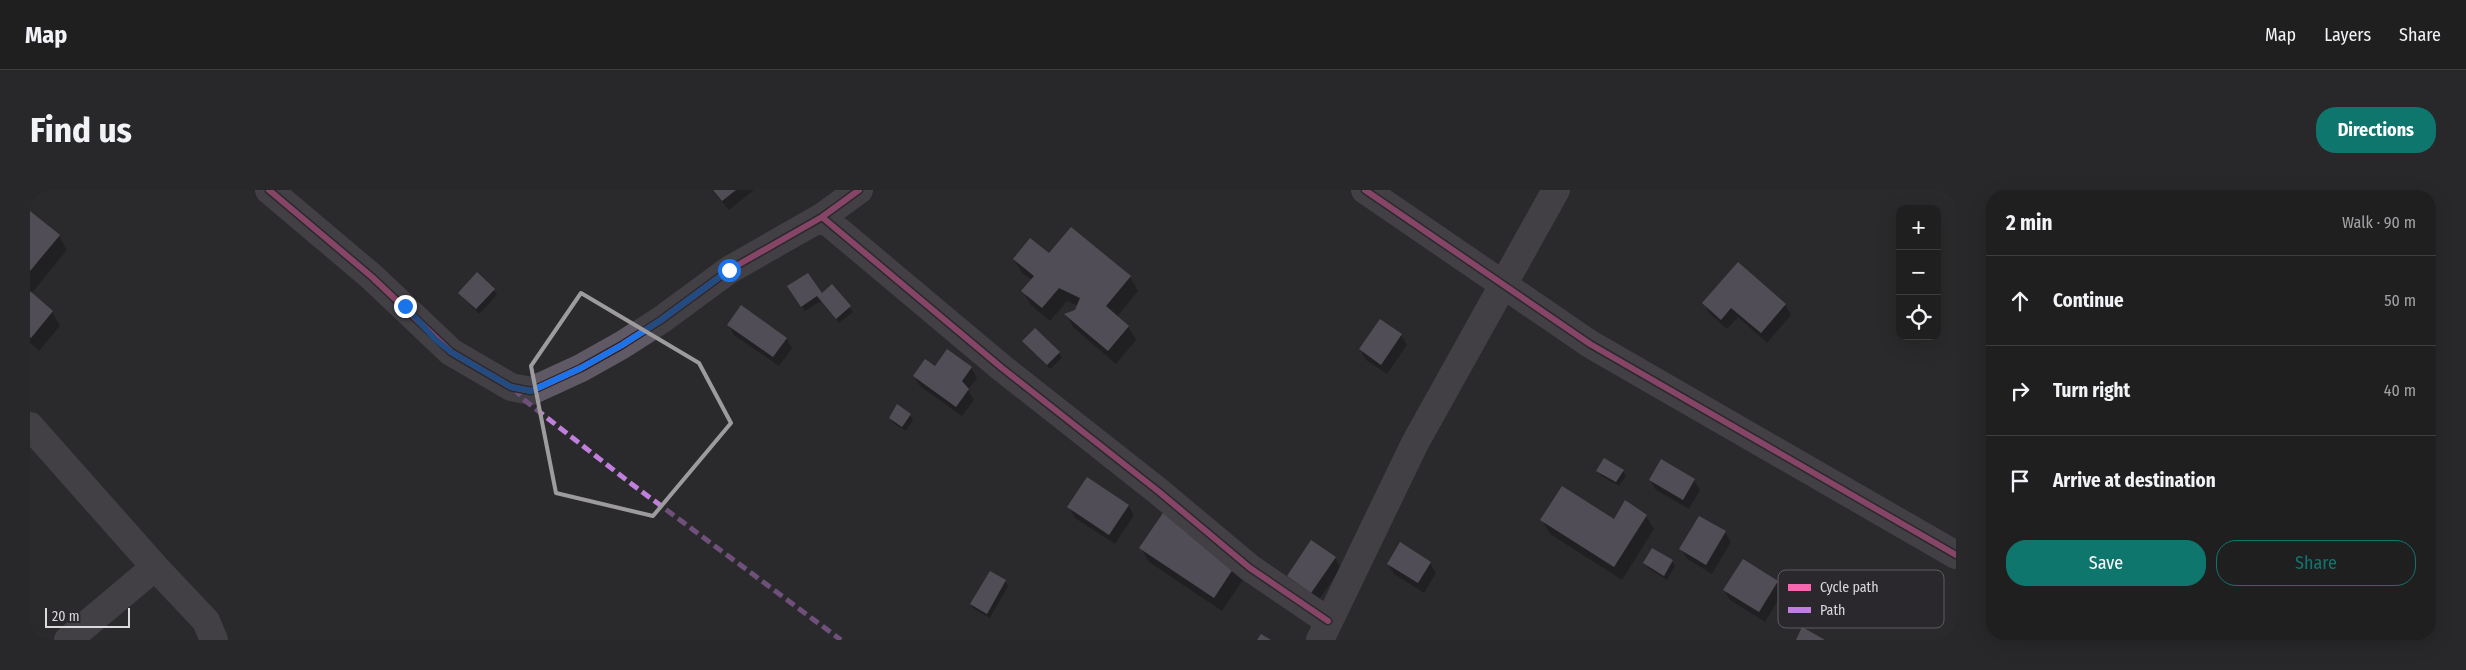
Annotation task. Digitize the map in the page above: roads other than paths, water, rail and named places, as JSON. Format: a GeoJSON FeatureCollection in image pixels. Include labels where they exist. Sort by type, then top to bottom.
{"type":"FeatureCollection","features":[{"type":"Feature","properties":{"kind":"street"},"geometry":{"type":"LineString","coordinates":[[269,190],[372,277],[443,346],[495,378],[522,391],[531,391],[547,385],[622,345],[661,320],[729,270],[822,217],[859,190]]}},
{"type":"Feature","properties":{"kind":"street"},"geometry":{"type":"LineString","coordinates":[[1365,190],[1501,285],[1590,344],[1956,555]]}},
{"type":"Feature","properties":{"kind":"street"},"geometry":{"type":"LineString","coordinates":[[822,217],[1002,368],[1150,485],[1324,630],[1415,443],[1501,285],[1556,190]]}},
{"type":"Feature","properties":{"kind":"street"},"geometry":{"type":"LineString","coordinates":[[30,426],[206,621],[214,640]]}},
{"type":"Feature","properties":{"kind":"street"},"geometry":{"type":"LineString","coordinates":[[68,640],[155,566]]}}]}
